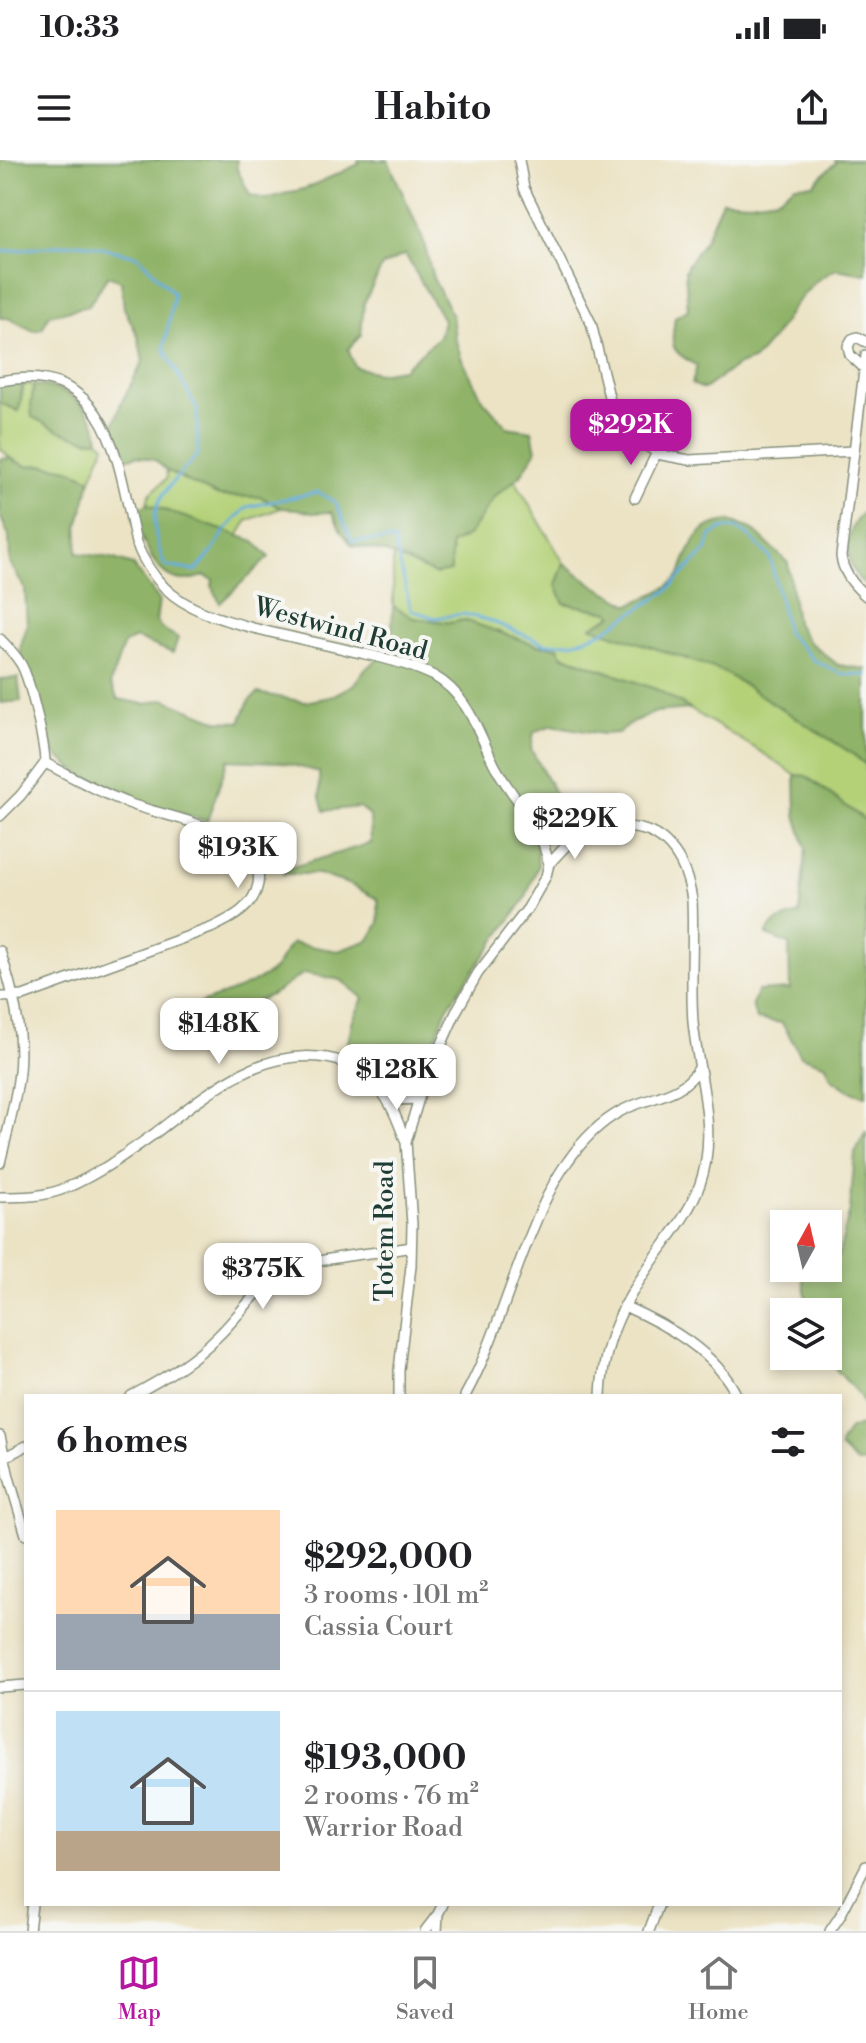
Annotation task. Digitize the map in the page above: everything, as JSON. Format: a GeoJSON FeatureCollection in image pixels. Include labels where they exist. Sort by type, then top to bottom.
{"type":"FeatureCollection","features":[{"type":"Feature","properties":{"kind":"street"},"geometry":{"type":"LineString","coordinates":[[519,160],[524,188],[591,323],[607,394],[615,415],[638,441],[668,457],[689,460],[853,451]]}},
{"type":"Feature","properties":{"kind":"street"},"geometry":{"type":"LineString","coordinates":[[864,368],[850,355],[848,346],[857,337],[866,342]]}},
{"type":"Feature","properties":{"kind":"street"},"geometry":{"type":"LineString","coordinates":[[866,355],[841,556],[850,580],[866,596]]}},
{"type":"Feature","properties":{"kind":"street","name":"Westwind Road"},"geometry":{"type":"LineString","coordinates":[[0,381],[30,378],[54,382],[77,394],[95,411],[113,443],[142,557],[156,578],[175,597],[200,612],[229,622],[395,661],[434,676],[457,694],[469,709],[506,785],[538,825]]}},
{"type":"Feature","properties":{"kind":"street"},"geometry":{"type":"LineString","coordinates":[[635,498],[657,452]]}},
{"type":"Feature","properties":{"kind":"street"},"geometry":{"type":"LineString","coordinates":[[0,639],[25,672],[45,763],[21,795],[0,816]]}},
{"type":"Feature","properties":{"kind":"street"},"geometry":{"type":"LineString","coordinates":[[0,997],[23,996],[230,919],[249,903],[259,881],[258,870],[250,856],[227,835],[106,795],[45,763]]}},
{"type":"Feature","properties":{"kind":"street"},"geometry":{"type":"LineString","coordinates":[[538,825],[558,833],[577,834],[622,827],[652,833],[672,848],[680,859],[692,900],[692,993],[708,1122],[706,1165],[687,1212],[624,1306],[608,1344],[601,1394]]}},
{"type":"Feature","properties":{"kind":"street"},"geometry":{"type":"LineString","coordinates":[[538,825],[549,864]]}},
{"type":"Feature","properties":{"kind":"street","name":"Totem Road"},"geometry":{"type":"LineString","coordinates":[[399,1394],[411,1247],[406,1142],[419,1099],[434,1059],[478,973],[537,895],[549,864],[577,834]]}},
{"type":"Feature","properties":{"kind":"street"},"geometry":{"type":"LineString","coordinates":[[0,951],[13,997],[20,1050],[19,1071],[0,1163]]}},
{"type":"Feature","properties":{"kind":"street"},"geometry":{"type":"LineString","coordinates":[[0,1197],[48,1194],[77,1183],[126,1154],[215,1087],[239,1074],[279,1060],[314,1057],[349,1065],[370,1079],[388,1100],[406,1142]]}},
{"type":"Feature","properties":{"kind":"street"},"geometry":{"type":"LineString","coordinates":[[466,1394],[541,1209],[568,1161],[585,1139],[613,1116],[681,1088],[690,1082],[699,1068]]}},
{"type":"Feature","properties":{"kind":"street"},"geometry":{"type":"LineString","coordinates":[[681,1088],[696,1091],[705,1098]]}},
{"type":"Feature","properties":{"kind":"street"},"geometry":{"type":"LineString","coordinates":[[388,1100],[419,1099]]}},
{"type":"Feature","properties":{"kind":"street"},"geometry":{"type":"LineString","coordinates":[[135,1394],[197,1355],[266,1285],[280,1275],[319,1262],[411,1247]]}},
{"type":"Feature","properties":{"kind":"street"},"geometry":{"type":"LineString","coordinates":[[624,1306],[668,1328],[701,1351],[730,1382],[736,1394]]}},
{"type":"Feature","properties":{"kind":"street"},"geometry":{"type":"LineString","coordinates":[[0,1436],[24,1528]]}},
{"type":"Feature","properties":{"kind":"street"},"geometry":{"type":"LineString","coordinates":[[5,1457],[24,1447]]}},
{"type":"Feature","properties":{"kind":"street"},"geometry":{"type":"LineString","coordinates":[[0,1687],[24,1685]]}},
{"type":"Feature","properties":{"kind":"street"},"geometry":{"type":"LineString","coordinates":[[830,1931],[866,1866]]}},
{"type":"Feature","properties":{"kind":"street"},"geometry":{"type":"LineString","coordinates":[[29,1931],[32,1906]]}},
{"type":"Feature","properties":{"kind":"street"},"geometry":{"type":"LineString","coordinates":[[425,1931],[442,1906]]}},
{"type":"Feature","properties":{"kind":"street"},"geometry":{"type":"LineString","coordinates":[[649,1931],[658,1906]]}},
{"type":"Feature","properties":{"kind":"street"},"geometry":{"type":"LineString","coordinates":[[437,1931],[438,1914]]}},
{"type":"Feature","properties":{"kind":"green space"},"geometry":{"type":"Polygon","coordinates":[[[0,160],[237,160],[237,169],[250,195],[265,199],[307,188],[359,164],[358,160],[388,160],[423,239],[433,278],[452,315],[461,357],[473,381],[484,401],[507,427],[532,431],[536,451],[521,475],[494,497],[469,535],[451,544],[451,571],[435,574],[387,553],[352,545],[332,512],[312,513],[281,508],[261,497],[219,496],[166,470],[155,460],[137,456],[124,459],[112,431],[121,403],[143,362],[138,336],[124,308],[121,281],[108,276],[88,306],[49,315],[42,329],[34,331],[8,318],[0,318],[0,160]],[[405,254],[382,266],[364,303],[361,335],[348,349],[355,367],[378,373],[403,369],[439,337],[443,320],[405,254]]]}},
{"type":"Feature","properties":{"kind":"green space"},"geometry":{"type":"Polygon","coordinates":[[[835,160],[866,160],[866,274],[836,269],[816,281],[755,359],[736,366],[704,389],[692,384],[697,366],[681,356],[674,347],[675,317],[688,310],[685,271],[705,240],[722,200],[749,202],[778,198],[795,185],[813,184],[835,160]]]}},
{"type":"Feature","properties":{"kind":"green space"},"geometry":{"type":"Polygon","coordinates":[[[23,384],[19,411],[0,403],[0,386],[23,384]]]}},
{"type":"Feature","properties":{"kind":"green space"},"geometry":{"type":"Polygon","coordinates":[[[24,384],[34,385],[31,405],[87,440],[99,440],[105,445],[91,479],[69,469],[26,466],[10,458],[0,448],[0,403],[19,411],[24,384]]]}},
{"type":"Feature","properties":{"kind":"green space"},"geometry":{"type":"Polygon","coordinates":[[[34,385],[57,389],[77,400],[92,418],[99,440],[73,436],[32,417],[34,385]]]}},
{"type":"Feature","properties":{"kind":"green space"},"geometry":{"type":"Polygon","coordinates":[[[10,458],[26,466],[69,469],[91,479],[78,526],[77,553],[133,565],[159,600],[156,621],[161,628],[178,638],[173,653],[136,638],[124,643],[110,684],[118,699],[145,704],[164,699],[218,721],[240,722],[249,701],[258,693],[305,702],[330,697],[353,685],[365,669],[391,650],[393,606],[413,618],[451,623],[464,620],[536,645],[558,647],[561,655],[658,690],[690,709],[656,712],[634,721],[618,733],[602,734],[552,725],[534,732],[531,749],[563,808],[563,820],[552,824],[536,843],[538,866],[525,899],[447,1008],[424,1068],[411,1091],[400,1096],[345,1059],[352,1022],[363,998],[341,980],[304,973],[275,993],[206,1026],[199,1025],[199,1004],[268,974],[292,943],[338,951],[369,940],[379,923],[378,899],[351,885],[318,874],[283,874],[286,869],[371,843],[370,816],[359,807],[324,811],[319,772],[281,762],[228,760],[207,821],[127,799],[78,773],[56,755],[40,718],[20,649],[27,625],[25,589],[10,563],[9,536],[0,516],[0,459],[10,458]]]}},
{"type":"Feature","properties":{"kind":"green space"},"geometry":{"type":"Polygon","coordinates":[[[166,470],[219,496],[261,497],[281,508],[248,520],[238,536],[147,504],[149,495],[167,478],[166,470]]]}},
{"type":"Feature","properties":{"kind":"green space"},"geometry":{"type":"Polygon","coordinates":[[[515,480],[564,563],[556,585],[564,603],[614,614],[593,626],[721,670],[853,754],[866,765],[866,821],[806,776],[795,775],[658,690],[560,654],[558,647],[536,645],[464,620],[451,623],[413,618],[393,606],[393,556],[435,574],[452,553],[451,544],[469,535],[494,497],[515,480]]]}},
{"type":"Feature","properties":{"kind":"green space"},"geometry":{"type":"Polygon","coordinates":[[[147,504],[254,541],[269,557],[220,603],[212,586],[213,580],[205,576],[175,579],[152,558],[133,518],[137,510],[147,504]]]}},
{"type":"Feature","properties":{"kind":"green space"},"geometry":{"type":"Polygon","coordinates":[[[866,510],[866,585],[853,568],[848,548],[853,526],[866,510]]]}},
{"type":"Feature","properties":{"kind":"green space"},"geometry":{"type":"Polygon","coordinates":[[[730,521],[752,529],[788,563],[796,623],[808,641],[838,665],[866,669],[866,765],[722,671],[592,627],[613,615],[564,603],[556,585],[564,563],[594,585],[630,605],[674,581],[702,532],[713,524],[730,521]]]}},
{"type":"Feature","properties":{"kind":"green space"},"geometry":{"type":"Polygon","coordinates":[[[18,678],[21,701],[0,703],[0,679],[18,678]]]}},
{"type":"Feature","properties":{"kind":"green space"},"geometry":{"type":"Polygon","coordinates":[[[795,775],[806,776],[866,821],[866,1096],[832,1079],[826,1065],[801,1056],[782,1023],[756,1019],[752,1004],[758,991],[790,989],[789,944],[766,935],[775,923],[799,914],[806,848],[796,815],[795,775]]]}},
{"type":"Feature","properties":{"kind":"green space"},"geometry":{"type":"Polygon","coordinates":[[[866,1131],[866,1413],[860,1396],[837,1370],[842,1370],[842,1298],[806,1298],[804,1282],[842,1282],[842,1241],[850,1210],[855,1153],[866,1131]]]}},
{"type":"Feature","properties":{"kind":"green space"},"geometry":{"type":"Polygon","coordinates":[[[866,1425],[866,1464],[856,1463],[842,1450],[842,1441],[849,1429],[866,1425]]]}},
{"type":"Feature","properties":{"kind":"waterway"},"geometry":{"type":"LineString","coordinates":[[0,252],[81,243],[138,256],[174,294],[164,349],[197,409],[198,454],[173,481],[158,504],[155,529],[165,566],[196,571],[226,529],[247,507],[318,492],[336,503],[352,541],[394,540],[411,610],[435,618],[463,614],[488,620],[546,644],[576,642],[602,632],[667,591],[707,549],[710,536],[724,528],[737,528],[770,557],[787,633],[815,661],[842,674],[866,675]]}}]}
